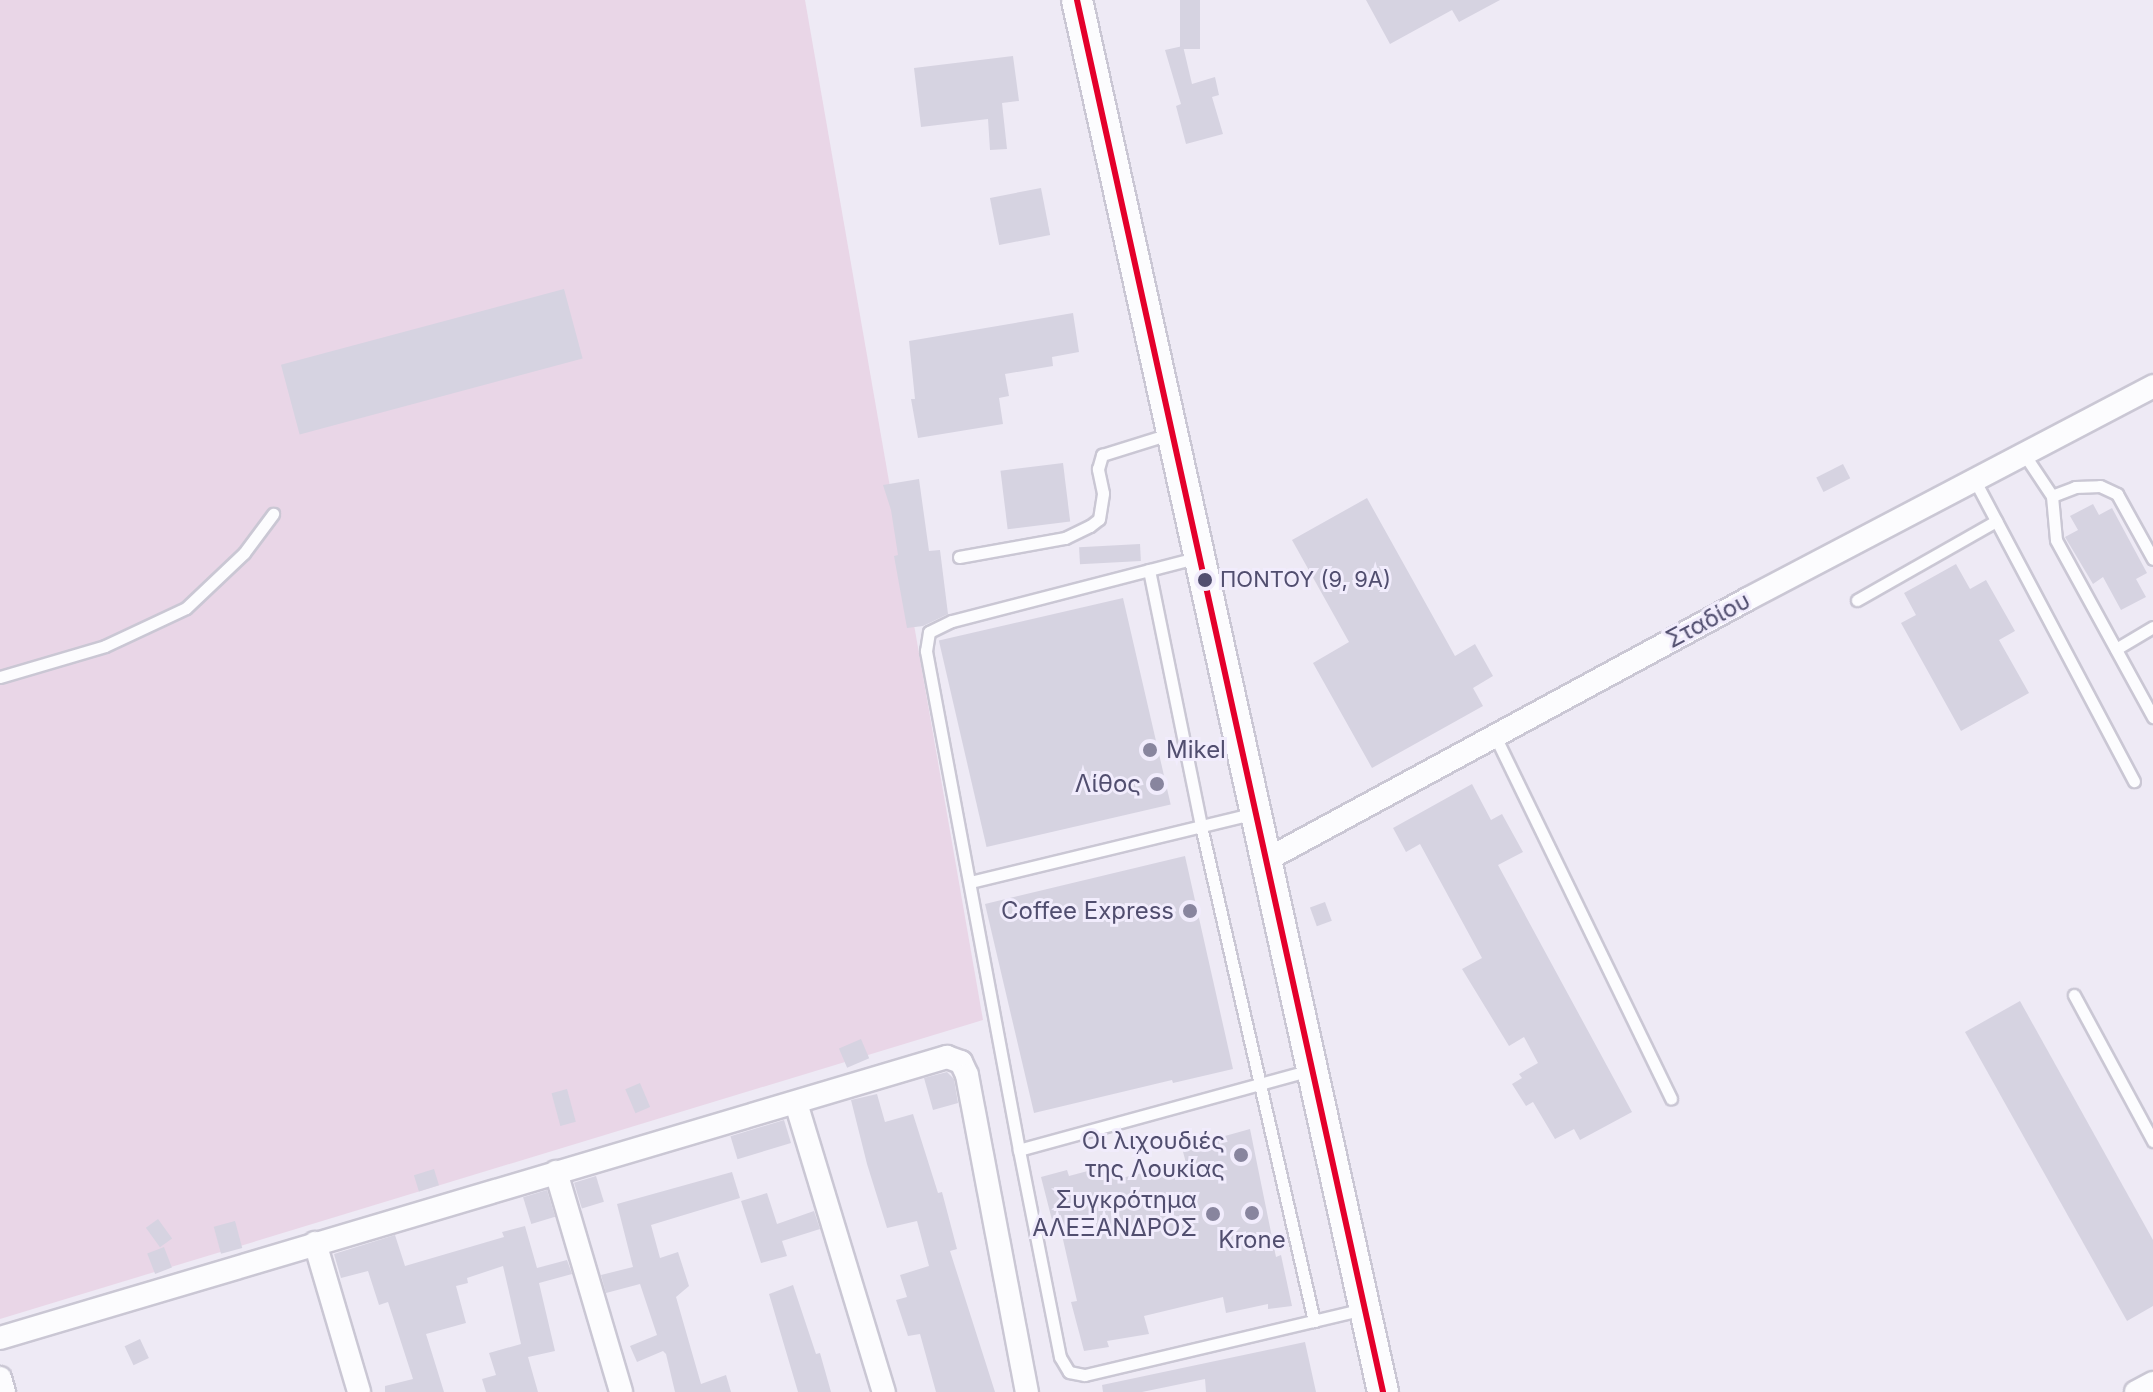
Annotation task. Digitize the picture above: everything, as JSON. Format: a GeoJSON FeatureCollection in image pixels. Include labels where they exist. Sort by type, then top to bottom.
{"type":"FeatureCollection","features":[{"type":"Feature","properties":{"kind":"street"},"geometry":{"type":"LineString","coordinates":[[1077,0],[1383,1392]]}},
{"type":"Feature","properties":{"kind":"street","name":"Σταδίου"},"geometry":{"type":"LineString","coordinates":[[1266,860],[2153,386]]}},
{"type":"Feature","properties":{"kind":"street"},"geometry":{"type":"LineString","coordinates":[[0,1338],[947,1057],[961,1062],[967,1075],[1027,1392]]}},
{"type":"Feature","properties":{"kind":"street"},"geometry":{"type":"LineString","coordinates":[[796,1103],[884,1392]]}},
{"type":"Feature","properties":{"kind":"street"},"geometry":{"type":"LineString","coordinates":[[556,1172],[621,1392]]}},
{"type":"Feature","properties":{"kind":"street"},"geometry":{"type":"LineString","coordinates":[[315,1243],[359,1392]]}},
{"type":"Feature","properties":{"kind":"street"},"geometry":{"type":"LineString","coordinates":[[0,1378],[4,1392]]}},
{"type":"Feature","properties":{"kind":"street"},"geometry":{"type":"LineString","coordinates":[[2136,1392],[2153,1383]]}},
{"type":"Feature","properties":{"kind":"lane"},"geometry":{"type":"LineString","coordinates":[[959,557],[1065,538],[1090,526],[1099,519],[1102,455],[1172,433]]}},
{"type":"Feature","properties":{"kind":"lane"},"geometry":{"type":"LineString","coordinates":[[2024,454],[2052,496],[2056,540],[2153,717]]}},
{"type":"Feature","properties":{"kind":"lane"},"geometry":{"type":"LineString","coordinates":[[1974,479],[2134,781]]}},
{"type":"Feature","properties":{"kind":"lane"},"geometry":{"type":"LineString","coordinates":[[2052,496],[2075,487],[2100,486],[2117,494],[2153,559]]}},
{"type":"Feature","properties":{"kind":"lane"},"geometry":{"type":"LineString","coordinates":[[0,677],[105,646],[186,608],[244,553],[273,514]]}},
{"type":"Feature","properties":{"kind":"lane"},"geometry":{"type":"LineString","coordinates":[[1857,600],[1996,521]]}},
{"type":"Feature","properties":{"kind":"lane"},"geometry":{"type":"LineString","coordinates":[[1199,556],[952,621],[929,632],[926,651],[1060,1357],[1069,1372],[1085,1375],[1365,1309]]}},
{"type":"Feature","properties":{"kind":"lane"},"geometry":{"type":"LineString","coordinates":[[1149,570],[1201,826],[1314,1321]]}},
{"type":"Feature","properties":{"kind":"lane"},"geometry":{"type":"LineString","coordinates":[[2116,649],[2153,627]]}},
{"type":"Feature","properties":{"kind":"lane"},"geometry":{"type":"LineString","coordinates":[[1495,736],[1671,1098]]}},
{"type":"Feature","properties":{"kind":"lane"},"geometry":{"type":"LineString","coordinates":[[970,882],[1256,813]]}},
{"type":"Feature","properties":{"kind":"lane"},"geometry":{"type":"LineString","coordinates":[[2074,995],[2153,1141]]}},
{"type":"Feature","properties":{"kind":"lane"},"geometry":{"type":"LineString","coordinates":[[1019,1150],[1312,1070]]}},
{"type":"Feature","properties":{"kind":"shaded area"},"geometry":{"type":"Polygon","coordinates":[[[0,0],[805,0],[983,1020],[0,1319],[0,0]]]}},
{"type":"Feature","properties":{"kind":"building"},"geometry":{"type":"Polygon","coordinates":[[[1180,0],[1200,0],[1200,49],[1180,49],[1180,0]]]}},
{"type":"Feature","properties":{"kind":"building"},"geometry":{"type":"Polygon","coordinates":[[[1366,0],[1500,0],[1459,22],[1452,10],[1390,44],[1366,0]]]}},
{"type":"Feature","properties":{"kind":"building"},"geometry":{"type":"Polygon","coordinates":[[[1183,46],[1192,84],[1215,77],[1219,95],[1212,97],[1223,134],[1186,144],[1176,106],[1181,104],[1165,50],[1183,46]]]}},
{"type":"Feature","properties":{"kind":"building"},"geometry":{"type":"Polygon","coordinates":[[[1013,56],[1019,101],[1002,103],[1007,149],[990,150],[988,119],[921,127],[914,68],[1013,56]]]}},
{"type":"Feature","properties":{"kind":"building"},"geometry":{"type":"Polygon","coordinates":[[[1041,188],[1050,235],[999,245],[990,198],[1041,188]]]}},
{"type":"Feature","properties":{"kind":"building"},"geometry":{"type":"Polygon","coordinates":[[[564,289],[583,359],[300,434],[281,365],[564,289]]]}},
{"type":"Feature","properties":{"kind":"building"},"geometry":{"type":"Polygon","coordinates":[[[1073,313],[1079,352],[1052,357],[1053,366],[1005,374],[1009,396],[999,398],[1003,424],[918,438],[911,399],[915,399],[909,341],[1073,313]]]}},
{"type":"Feature","properties":{"kind":"building"},"geometry":{"type":"Polygon","coordinates":[[[1063,463],[1070,522],[1008,529],[1000,471],[1063,463]]]}},
{"type":"Feature","properties":{"kind":"building"},"geometry":{"type":"Polygon","coordinates":[[[1843,464],[1850,478],[1824,492],[1816,478],[1843,464]]]}},
{"type":"Feature","properties":{"kind":"building"},"geometry":{"type":"Polygon","coordinates":[[[919,479],[929,551],[940,550],[948,614],[923,626],[907,628],[894,556],[898,555],[891,510],[883,485],[919,479]]]}},
{"type":"Feature","properties":{"kind":"building"},"geometry":{"type":"Polygon","coordinates":[[[1367,498],[1455,656],[1475,644],[1493,676],[1473,688],[1483,706],[1372,768],[1313,663],[1349,642],[1292,540],[1367,498]]]}},
{"type":"Feature","properties":{"kind":"building"},"geometry":{"type":"Polygon","coordinates":[[[2093,504],[2099,515],[2112,508],[2147,573],[2136,579],[2146,597],[2121,610],[2103,577],[2093,584],[2065,537],[2078,530],[2070,516],[2093,504]]]}},
{"type":"Feature","properties":{"kind":"building"},"geometry":{"type":"Polygon","coordinates":[[[1140,544],[1141,561],[1080,564],[1079,547],[1140,544]]]}},
{"type":"Feature","properties":{"kind":"building"},"geometry":{"type":"Polygon","coordinates":[[[1956,564],[1970,589],[1986,580],[2015,631],[1999,640],[2029,693],[1961,731],[1901,623],[1916,615],[1904,593],[1956,564]]]}},
{"type":"Feature","properties":{"kind":"building"},"geometry":{"type":"Polygon","coordinates":[[[1123,598],[1171,805],[987,847],[939,641],[1123,598]]]}},
{"type":"Feature","properties":{"kind":"building"},"geometry":{"type":"Polygon","coordinates":[[[1472,784],[1491,820],[1502,814],[1523,852],[1498,865],[1632,1112],[1580,1140],[1574,1129],[1555,1139],[1533,1102],[1526,1106],[1512,1084],[1522,1078],[1519,1074],[1538,1063],[1524,1037],[1509,1046],[1462,969],[1482,958],[1420,844],[1406,852],[1393,828],[1472,784]]]}},
{"type":"Feature","properties":{"kind":"building"},"geometry":{"type":"Polygon","coordinates":[[[1185,856],[1233,1069],[1173,1083],[1172,1080],[1034,1113],[985,904],[1185,856]]]}},
{"type":"Feature","properties":{"kind":"building"},"geometry":{"type":"Polygon","coordinates":[[[1325,902],[1332,921],[1317,926],[1310,907],[1325,902]]]}},
{"type":"Feature","properties":{"kind":"building"},"geometry":{"type":"Polygon","coordinates":[[[2020,1001],[2153,1240],[2153,1306],[2127,1321],[1965,1032],[2020,1001]]]}},
{"type":"Feature","properties":{"kind":"building"},"geometry":{"type":"Polygon","coordinates":[[[861,1039],[869,1058],[847,1068],[839,1048],[861,1039]]]}},
{"type":"Feature","properties":{"kind":"building"},"geometry":{"type":"Polygon","coordinates":[[[947,1072],[954,1079],[958,1103],[933,1110],[924,1078],[947,1072]]]}},
{"type":"Feature","properties":{"kind":"building"},"geometry":{"type":"Polygon","coordinates":[[[640,1083],[650,1107],[635,1113],[625,1089],[640,1083]]]}},
{"type":"Feature","properties":{"kind":"building"},"geometry":{"type":"Polygon","coordinates":[[[567,1089],[576,1122],[560,1126],[552,1093],[567,1089]]]}},
{"type":"Feature","properties":{"kind":"building"},"geometry":{"type":"Polygon","coordinates":[[[877,1094],[885,1122],[913,1114],[938,1193],[942,1192],[957,1249],[950,1251],[995,1392],[936,1392],[920,1334],[908,1336],[896,1300],[907,1297],[900,1275],[929,1266],[917,1221],[887,1228],[867,1164],[851,1100],[877,1094]]]}},
{"type":"Feature","properties":{"kind":"building"},"geometry":{"type":"Polygon","coordinates":[[[784,1120],[791,1143],[737,1159],[730,1136],[784,1120]]]}},
{"type":"Feature","properties":{"kind":"building"},"geometry":{"type":"Polygon","coordinates":[[[1250,1129],[1276,1257],[1281,1255],[1292,1306],[1268,1309],[1268,1304],[1226,1313],[1223,1297],[1144,1316],[1149,1334],[1107,1341],[1109,1347],[1084,1351],[1071,1302],[1077,1301],[1059,1222],[1053,1224],[1041,1177],[1067,1170],[1069,1176],[1114,1164],[1117,1179],[1186,1163],[1182,1148],[1250,1129]]]}},
{"type":"Feature","properties":{"kind":"building"},"geometry":{"type":"Polygon","coordinates":[[[434,1169],[439,1185],[419,1191],[414,1175],[434,1169]]]}},
{"type":"Feature","properties":{"kind":"building"},"geometry":{"type":"Polygon","coordinates":[[[732,1172],[740,1198],[651,1225],[660,1258],[678,1252],[689,1286],[676,1297],[701,1384],[726,1375],[731,1392],[675,1392],[666,1354],[663,1351],[637,1362],[630,1346],[657,1335],[640,1284],[606,1293],[601,1275],[633,1267],[617,1204],[732,1172]]]}},
{"type":"Feature","properties":{"kind":"building"},"geometry":{"type":"Polygon","coordinates":[[[596,1176],[604,1202],[582,1209],[574,1183],[596,1176]]]}},
{"type":"Feature","properties":{"kind":"building"},"geometry":{"type":"Polygon","coordinates":[[[547,1190],[555,1217],[531,1224],[523,1197],[547,1190]]]}},
{"type":"Feature","properties":{"kind":"building"},"geometry":{"type":"Polygon","coordinates":[[[767,1193],[777,1224],[814,1211],[820,1229],[782,1241],[787,1256],[761,1263],[741,1201],[767,1193]]]}},
{"type":"Feature","properties":{"kind":"building"},"geometry":{"type":"Polygon","coordinates":[[[158,1219],[172,1238],[160,1247],[146,1228],[158,1219]]]}},
{"type":"Feature","properties":{"kind":"building"},"geometry":{"type":"Polygon","coordinates":[[[235,1221],[242,1248],[221,1254],[214,1227],[235,1221]]]}},
{"type":"Feature","properties":{"kind":"building"},"geometry":{"type":"Polygon","coordinates":[[[525,1226],[537,1268],[567,1260],[572,1274],[539,1283],[555,1351],[528,1357],[538,1392],[486,1392],[482,1379],[496,1375],[489,1353],[521,1344],[503,1266],[467,1278],[468,1283],[456,1286],[466,1323],[426,1334],[444,1392],[385,1392],[385,1386],[413,1379],[388,1302],[379,1305],[368,1271],[341,1278],[334,1254],[395,1235],[405,1266],[504,1237],[502,1232],[525,1226]]]}},
{"type":"Feature","properties":{"kind":"building"},"geometry":{"type":"Polygon","coordinates":[[[164,1247],[172,1268],[155,1274],[147,1253],[164,1247]]]}},
{"type":"Feature","properties":{"kind":"building"},"geometry":{"type":"Polygon","coordinates":[[[793,1285],[816,1354],[820,1353],[831,1392],[798,1392],[769,1294],[793,1285]]]}},
{"type":"Feature","properties":{"kind":"building"},"geometry":{"type":"Polygon","coordinates":[[[140,1339],[149,1358],[133,1365],[125,1346],[140,1339]]]}},
{"type":"Feature","properties":{"kind":"building"},"geometry":{"type":"Polygon","coordinates":[[[1305,1342],[1316,1392],[1206,1392],[1205,1379],[1142,1392],[1103,1392],[1102,1385],[1305,1342]]]}},
{"type":"Feature","properties":{"kind":"transit line"},"geometry":{"type":"LineString","coordinates":[[1077,0],[1383,1392]]}},
{"type":"Feature","properties":{"kind":"place","name":"ΠΟΝΤΟΥ (9, 9Α)"},"geometry":{"type":"Point","coordinates":[1205,580]}},
{"type":"Feature","properties":{"kind":"place","name":"Mikel"},"geometry":{"type":"Point","coordinates":[1150,750]}},
{"type":"Feature","properties":{"kind":"place","name":"Λίθος"},"geometry":{"type":"Point","coordinates":[1157,784]}},
{"type":"Feature","properties":{"kind":"place","name":"Coffee Express"},"geometry":{"type":"Point","coordinates":[1190,911]}},
{"type":"Feature","properties":{"kind":"place","name":"Οι λιχουδιές της Λουκίας"},"geometry":{"type":"Point","coordinates":[1241,1155]}},
{"type":"Feature","properties":{"kind":"place","name":"Krone"},"geometry":{"type":"Point","coordinates":[1252,1213]}},
{"type":"Feature","properties":{"kind":"place","name":"Συγκρότημα ΑΛΕΞΑΝΔΡΟΣ"},"geometry":{"type":"Point","coordinates":[1213,1214]}}]}
